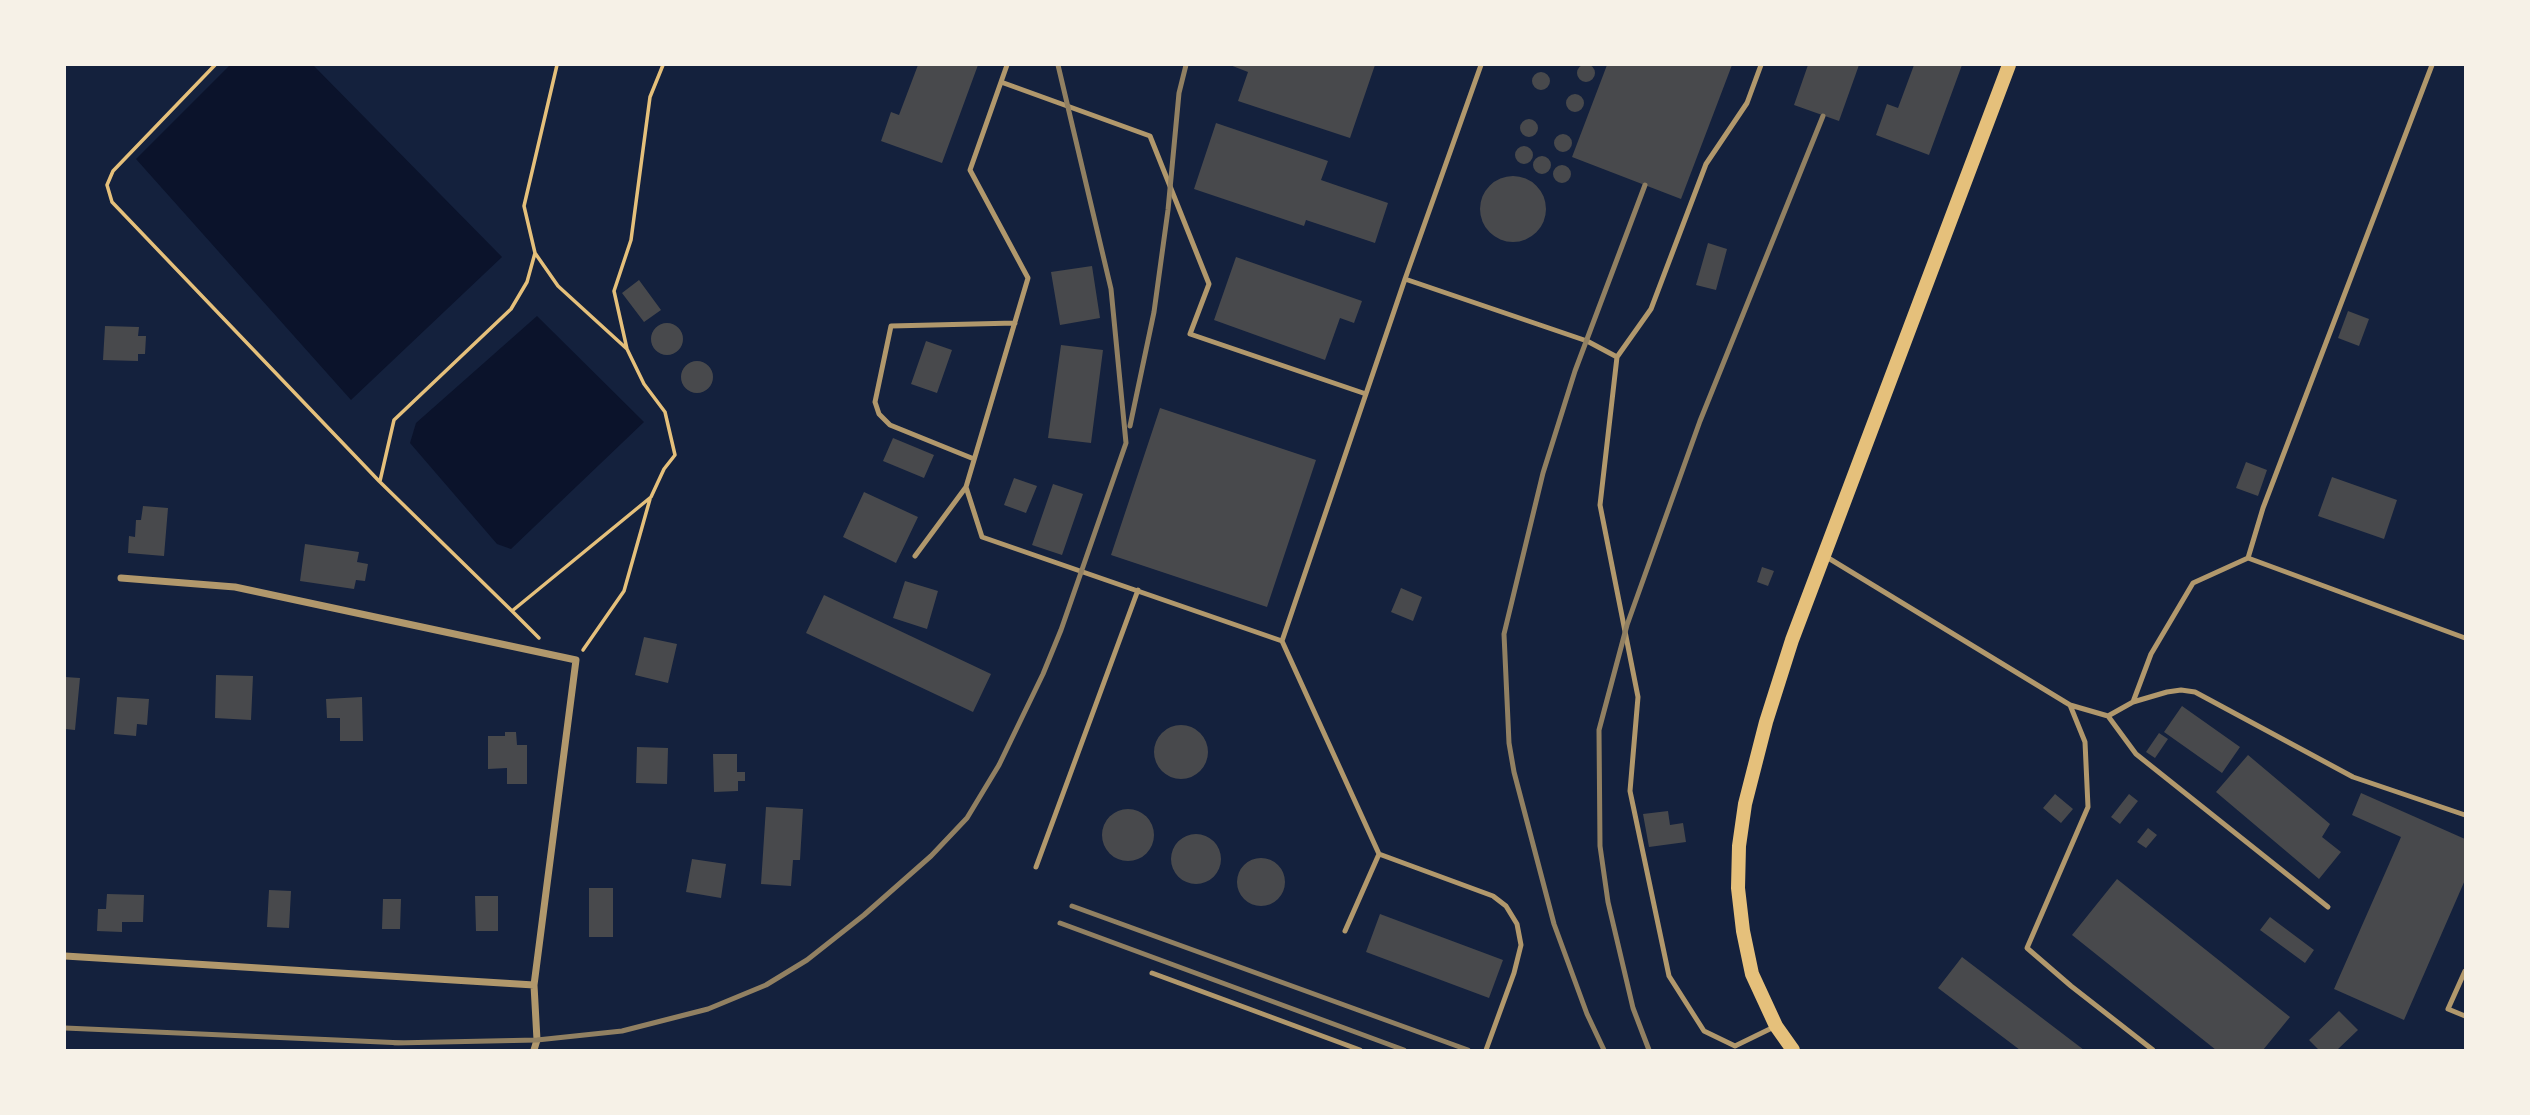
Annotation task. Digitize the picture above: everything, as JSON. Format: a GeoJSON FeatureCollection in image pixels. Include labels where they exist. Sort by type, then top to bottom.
{"type":"FeatureCollection","features":[{"type":"Feature","properties":{"kind":"main road"},"geometry":{"type":"LineString","coordinates":[[1793,1050],[1776,1027],[1752,974],[1743,931],[1738,888],[1739,846],[1745,804],[1766,722],[1792,640],[2008,65]]}},
{"type":"Feature","properties":{"kind":"street"},"geometry":{"type":"LineString","coordinates":[[121,578],[235,587],[576,660],[534,985],[537,1040],[534,1050]]}},
{"type":"Feature","properties":{"kind":"street"},"geometry":{"type":"LineString","coordinates":[[65,956],[534,985]]}},
{"type":"Feature","properties":{"kind":"lane"},"geometry":{"type":"LineString","coordinates":[[915,556],[967,487],[1028,278],[971,170],[1007,65]]}},
{"type":"Feature","properties":{"kind":"lane"},"geometry":{"type":"LineString","coordinates":[[1481,65],[1282,641],[1379,854],[1493,896],[1506,906],[1517,925],[1521,945],[1514,973],[1486,1050]]}},
{"type":"Feature","properties":{"kind":"lane"},"geometry":{"type":"LineString","coordinates":[[1761,65],[1747,103],[1706,164],[1651,309],[1617,358],[1600,505],[1639,696],[1630,791],[1669,976],[1704,1031],[1735,1046],[1776,1027]]}},
{"type":"Feature","properties":{"kind":"lane"},"geometry":{"type":"LineString","coordinates":[[2248,558],[2263,508],[2432,65]]}},
{"type":"Feature","properties":{"kind":"lane"},"geometry":{"type":"LineString","coordinates":[[1001,82],[1150,136],[1209,284],[1190,334],[1366,394]]}},
{"type":"Feature","properties":{"kind":"lane"},"geometry":{"type":"LineString","coordinates":[[1405,279],[1587,341],[1617,358]]}},
{"type":"Feature","properties":{"kind":"lane"},"geometry":{"type":"LineString","coordinates":[[974,460],[890,425],[879,414],[875,402],[891,326],[1015,323]]}},
{"type":"Feature","properties":{"kind":"lane"},"geometry":{"type":"LineString","coordinates":[[967,487],[982,537],[1282,641]]}},
{"type":"Feature","properties":{"kind":"lane"},"geometry":{"type":"LineString","coordinates":[[1825,556],[2070,705],[2108,716],[2136,754],[2328,907]]}},
{"type":"Feature","properties":{"kind":"lane"},"geometry":{"type":"LineString","coordinates":[[2133,702],[2151,654],[2193,583],[2248,558],[2465,638]]}},
{"type":"Feature","properties":{"kind":"lane"},"geometry":{"type":"LineString","coordinates":[[1036,867],[1138,590]]}},
{"type":"Feature","properties":{"kind":"lane"},"geometry":{"type":"LineString","coordinates":[[2108,716],[2133,702],[2181,690],[2194,692],[2353,777],[2465,815]]}},
{"type":"Feature","properties":{"kind":"lane"},"geometry":{"type":"LineString","coordinates":[[2070,705],[2085,742],[2088,807],[2027,948],[2153,1050]]}},
{"type":"Feature","properties":{"kind":"lane"},"geometry":{"type":"LineString","coordinates":[[1345,931],[1379,854]]}},
{"type":"Feature","properties":{"kind":"lane"},"geometry":{"type":"LineString","coordinates":[[2465,971],[2448,1009],[2465,1016]]}},
{"type":"Feature","properties":{"kind":"lane"},"geometry":{"type":"LineString","coordinates":[[1152,973],[1360,1050]]}},
{"type":"Feature","properties":{"kind":"path"},"geometry":{"type":"LineString","coordinates":[[215,65],[113,171],[107,185],[112,202],[380,481],[559,657]]}},
{"type":"Feature","properties":{"kind":"path"},"geometry":{"type":"LineString","coordinates":[[557,65],[524,206],[535,253],[558,286],[626,349]]}},
{"type":"Feature","properties":{"kind":"path"},"geometry":{"type":"LineString","coordinates":[[576,660],[624,591],[651,497],[664,469],[676,455],[666,412],[644,384],[626,349],[614,291],[631,240],[650,97],[663,65]]}},
{"type":"Feature","properties":{"kind":"path"},"geometry":{"type":"LineString","coordinates":[[380,481],[394,420],[511,309],[527,282],[535,253]]}},
{"type":"Feature","properties":{"kind":"path"},"geometry":{"type":"LineString","coordinates":[[512,611],[651,497]]}},
{"type":"Feature","properties":{"kind":"water"},"geometry":{"type":"Polygon","coordinates":[[[230,65],[313,65],[502,257],[351,400],[136,159],[230,65]]]}},
{"type":"Feature","properties":{"kind":"water"},"geometry":{"type":"Polygon","coordinates":[[[537,316],[644,422],[511,549],[497,544],[410,443],[416,423],[537,316]]]}},
{"type":"Feature","properties":{"kind":"building"},"geometry":{"type":"Polygon","coordinates":[[[1586,64],[1592,67],[1595,73],[1592,79],[1586,82],[1580,79],[1577,73],[1580,67],[1586,64]]]}},
{"type":"Feature","properties":{"kind":"building"},"geometry":{"type":"Polygon","coordinates":[[[918,65],[978,65],[942,163],[881,141],[891,112],[899,115],[918,65]]]}},
{"type":"Feature","properties":{"kind":"building"},"geometry":{"type":"Polygon","coordinates":[[[1230,65],[1375,65],[1350,138],[1238,101],[1248,72],[1230,65]]]}},
{"type":"Feature","properties":{"kind":"building"},"geometry":{"type":"Polygon","coordinates":[[[1607,65],[1732,65],[1681,199],[1572,157],[1607,65]]]}},
{"type":"Feature","properties":{"kind":"building"},"geometry":{"type":"Polygon","coordinates":[[[1808,65],[1859,65],[1839,121],[1794,105],[1808,65]]]}},
{"type":"Feature","properties":{"kind":"building"},"geometry":{"type":"Polygon","coordinates":[[[1914,65],[1962,65],[1929,155],[1876,135],[1887,104],[1898,108],[1914,65]]]}},
{"type":"Feature","properties":{"kind":"building"},"geometry":{"type":"Polygon","coordinates":[[[1537,72],[1545,72],[1550,81],[1548,88],[1537,90],[1532,85],[1532,77],[1537,72]]]}},
{"type":"Feature","properties":{"kind":"building"},"geometry":{"type":"Polygon","coordinates":[[[1571,94],[1579,94],[1584,103],[1582,110],[1571,112],[1566,107],[1566,99],[1571,94]]]}},
{"type":"Feature","properties":{"kind":"building"},"geometry":{"type":"Polygon","coordinates":[[[1525,119],[1533,119],[1538,128],[1536,135],[1525,137],[1520,132],[1520,124],[1525,119]]]}},
{"type":"Feature","properties":{"kind":"building"},"geometry":{"type":"Polygon","coordinates":[[[1216,123],[1328,161],[1321,180],[1388,203],[1375,243],[1306,220],[1304,226],[1194,189],[1216,123]]]}},
{"type":"Feature","properties":{"kind":"building"},"geometry":{"type":"Polygon","coordinates":[[[1559,134],[1567,134],[1572,143],[1570,150],[1559,152],[1554,147],[1554,139],[1559,134]]]}},
{"type":"Feature","properties":{"kind":"building"},"geometry":{"type":"Polygon","coordinates":[[[1520,146],[1528,146],[1533,155],[1531,162],[1520,164],[1515,159],[1515,151],[1520,146]]]}},
{"type":"Feature","properties":{"kind":"building"},"geometry":{"type":"Polygon","coordinates":[[[1538,156],[1546,156],[1551,165],[1549,172],[1538,174],[1533,169],[1533,161],[1538,156]]]}},
{"type":"Feature","properties":{"kind":"building"},"geometry":{"type":"Polygon","coordinates":[[[1558,165],[1566,165],[1571,174],[1569,181],[1558,183],[1553,178],[1553,170],[1558,165]]]}},
{"type":"Feature","properties":{"kind":"building"},"geometry":{"type":"Polygon","coordinates":[[[1506,176],[1520,176],[1532,181],[1541,190],[1546,209],[1544,222],[1537,233],[1520,242],[1506,242],[1494,237],[1485,228],[1480,216],[1480,202],[1485,190],[1494,181],[1506,176]]]}},
{"type":"Feature","properties":{"kind":"building"},"geometry":{"type":"Polygon","coordinates":[[[1708,243],[1727,249],[1716,290],[1696,285],[1708,243]]]}},
{"type":"Feature","properties":{"kind":"building"},"geometry":{"type":"Polygon","coordinates":[[[1236,257],[1362,301],[1354,323],[1340,318],[1325,360],[1214,320],[1236,257]]]}},
{"type":"Feature","properties":{"kind":"building"},"geometry":{"type":"Polygon","coordinates":[[[1092,266],[1100,318],[1060,325],[1051,272],[1092,266]]]}},
{"type":"Feature","properties":{"kind":"building"},"geometry":{"type":"Polygon","coordinates":[[[639,280],[661,310],[644,322],[622,293],[639,280]]]}},
{"type":"Feature","properties":{"kind":"building"},"geometry":{"type":"Polygon","coordinates":[[[2348,311],[2369,319],[2359,346],[2338,338],[2348,311]]]}},
{"type":"Feature","properties":{"kind":"building"},"geometry":{"type":"Polygon","coordinates":[[[667,323],[679,327],[683,339],[679,351],[667,355],[655,351],[651,339],[655,327],[667,323]]]}},
{"type":"Feature","properties":{"kind":"building"},"geometry":{"type":"Polygon","coordinates":[[[105,326],[139,327],[138,336],[146,336],[145,354],[138,354],[138,361],[103,360],[105,326]]]}},
{"type":"Feature","properties":{"kind":"building"},"geometry":{"type":"Polygon","coordinates":[[[926,341],[952,350],[937,393],[911,384],[926,341]]]}},
{"type":"Feature","properties":{"kind":"building"},"geometry":{"type":"Polygon","coordinates":[[[1061,345],[1103,350],[1091,443],[1048,438],[1061,345]]]}},
{"type":"Feature","properties":{"kind":"building"},"geometry":{"type":"Polygon","coordinates":[[[697,361],[709,365],[713,377],[709,389],[697,393],[685,389],[681,377],[685,365],[697,361]]]}},
{"type":"Feature","properties":{"kind":"building"},"geometry":{"type":"Polygon","coordinates":[[[1160,408],[1316,460],[1267,607],[1111,555],[1160,408]]]}},
{"type":"Feature","properties":{"kind":"building"},"geometry":{"type":"Polygon","coordinates":[[[893,438],[934,455],[924,478],[883,461],[893,438]]]}},
{"type":"Feature","properties":{"kind":"building"},"geometry":{"type":"Polygon","coordinates":[[[2246,462],[2267,470],[2258,496],[2236,488],[2246,462]]]}},
{"type":"Feature","properties":{"kind":"building"},"geometry":{"type":"Polygon","coordinates":[[[2332,477],[2397,500],[2384,539],[2318,516],[2332,477]]]}},
{"type":"Feature","properties":{"kind":"building"},"geometry":{"type":"Polygon","coordinates":[[[1014,478],[1037,486],[1026,513],[1004,505],[1014,478]]]}},
{"type":"Feature","properties":{"kind":"building"},"geometry":{"type":"Polygon","coordinates":[[[1053,484],[1083,494],[1062,555],[1032,545],[1053,484]]]}},
{"type":"Feature","properties":{"kind":"building"},"geometry":{"type":"Polygon","coordinates":[[[864,492],[918,517],[896,563],[843,537],[864,492]]]}},
{"type":"Feature","properties":{"kind":"building"},"geometry":{"type":"Polygon","coordinates":[[[143,506],[168,508],[164,556],[128,553],[129,536],[135,537],[136,520],[141,520],[143,506]]]}},
{"type":"Feature","properties":{"kind":"building"},"geometry":{"type":"Polygon","coordinates":[[[305,544],[359,552],[357,562],[368,564],[365,581],[356,580],[354,589],[300,581],[305,544]]]}},
{"type":"Feature","properties":{"kind":"building"},"geometry":{"type":"Polygon","coordinates":[[[1762,567],[1774,571],[1768,586],[1757,582],[1762,567]]]}},
{"type":"Feature","properties":{"kind":"building"},"geometry":{"type":"Polygon","coordinates":[[[905,581],[938,591],[927,629],[893,618],[905,581]]]}},
{"type":"Feature","properties":{"kind":"building"},"geometry":{"type":"Polygon","coordinates":[[[1401,588],[1422,597],[1413,621],[1391,612],[1401,588]]]}},
{"type":"Feature","properties":{"kind":"building"},"geometry":{"type":"Polygon","coordinates":[[[824,595],[991,674],[973,712],[806,633],[824,595]]]}},
{"type":"Feature","properties":{"kind":"building"},"geometry":{"type":"Polygon","coordinates":[[[644,637],[677,644],[668,683],[635,675],[644,637]]]}},
{"type":"Feature","properties":{"kind":"building"},"geometry":{"type":"Polygon","coordinates":[[[216,675],[253,676],[251,720],[215,718],[216,675]]]}},
{"type":"Feature","properties":{"kind":"building"},"geometry":{"type":"Polygon","coordinates":[[[65,677],[80,678],[75,730],[65,729],[65,677]]]}},
{"type":"Feature","properties":{"kind":"building"},"geometry":{"type":"Polygon","coordinates":[[[117,697],[149,699],[147,725],[137,724],[136,736],[114,734],[117,697]]]}},
{"type":"Feature","properties":{"kind":"building"},"geometry":{"type":"Polygon","coordinates":[[[362,697],[363,741],[340,741],[340,718],[327,718],[326,699],[362,697]]]}},
{"type":"Feature","properties":{"kind":"building"},"geometry":{"type":"Polygon","coordinates":[[[2182,706],[2240,747],[2222,773],[2164,732],[2182,706]]]}},
{"type":"Feature","properties":{"kind":"building"},"geometry":{"type":"Polygon","coordinates":[[[1181,725],[1200,733],[1208,752],[1200,771],[1181,779],[1162,771],[1154,752],[1162,733],[1181,725]]]}},
{"type":"Feature","properties":{"kind":"building"},"geometry":{"type":"Polygon","coordinates":[[[505,732],[516,732],[517,745],[527,745],[527,784],[507,784],[507,768],[488,769],[488,736],[505,736],[505,732]]]}},
{"type":"Feature","properties":{"kind":"building"},"geometry":{"type":"Polygon","coordinates":[[[2159,733],[2168,739],[2155,758],[2146,752],[2159,733]]]}},
{"type":"Feature","properties":{"kind":"building"},"geometry":{"type":"Polygon","coordinates":[[[637,747],[668,748],[667,784],[636,783],[637,747]]]}},
{"type":"Feature","properties":{"kind":"building"},"geometry":{"type":"Polygon","coordinates":[[[713,754],[737,754],[737,772],[745,772],[745,781],[738,781],[738,791],[714,792],[713,754]]]}},
{"type":"Feature","properties":{"kind":"building"},"geometry":{"type":"Polygon","coordinates":[[[2248,755],[2330,824],[2322,837],[2341,852],[2319,879],[2216,792],[2248,755]]]}},
{"type":"Feature","properties":{"kind":"building"},"geometry":{"type":"Polygon","coordinates":[[[2361,793],[2465,839],[2465,880],[2404,1020],[2334,989],[2401,837],[2352,815],[2361,793]]]}},
{"type":"Feature","properties":{"kind":"building"},"geometry":{"type":"Polygon","coordinates":[[[2055,794],[2073,809],[2061,823],[2043,808],[2055,794]]]}},
{"type":"Feature","properties":{"kind":"building"},"geometry":{"type":"Polygon","coordinates":[[[2129,794],[2138,801],[2120,824],[2111,817],[2129,794]]]}},
{"type":"Feature","properties":{"kind":"building"},"geometry":{"type":"Polygon","coordinates":[[[766,807],[803,809],[800,860],[793,860],[791,886],[761,884],[766,807]]]}},
{"type":"Feature","properties":{"kind":"building"},"geometry":{"type":"Polygon","coordinates":[[[1128,809],[1138,811],[1146,817],[1152,825],[1152,845],[1146,853],[1138,859],[1128,861],[1118,859],[1110,853],[1104,845],[1102,835],[1104,825],[1110,817],[1118,811],[1128,809]]]}},
{"type":"Feature","properties":{"kind":"building"},"geometry":{"type":"Polygon","coordinates":[[[1668,811],[1670,825],[1683,823],[1686,842],[1649,847],[1643,814],[1668,811]]]}},
{"type":"Feature","properties":{"kind":"building"},"geometry":{"type":"Polygon","coordinates":[[[2148,828],[2157,835],[2146,848],[2137,842],[2148,828]]]}},
{"type":"Feature","properties":{"kind":"building"},"geometry":{"type":"Polygon","coordinates":[[[1196,834],[1213,842],[1221,859],[1213,876],[1196,884],[1179,876],[1171,859],[1179,842],[1196,834]]]}},
{"type":"Feature","properties":{"kind":"building"},"geometry":{"type":"Polygon","coordinates":[[[1261,858],[1278,865],[1285,882],[1278,899],[1261,906],[1244,899],[1237,882],[1244,865],[1261,858]]]}},
{"type":"Feature","properties":{"kind":"building"},"geometry":{"type":"Polygon","coordinates":[[[692,859],[726,864],[721,898],[686,892],[692,859]]]}},
{"type":"Feature","properties":{"kind":"building"},"geometry":{"type":"Polygon","coordinates":[[[2117,879],[2290,1017],[2263,1050],[2216,1050],[2072,935],[2117,879]]]}},
{"type":"Feature","properties":{"kind":"building"},"geometry":{"type":"Polygon","coordinates":[[[589,888],[613,888],[613,937],[589,937],[589,888]]]}},
{"type":"Feature","properties":{"kind":"building"},"geometry":{"type":"Polygon","coordinates":[[[269,890],[291,891],[289,928],[267,927],[269,890]]]}},
{"type":"Feature","properties":{"kind":"building"},"geometry":{"type":"Polygon","coordinates":[[[107,894],[144,895],[143,922],[122,922],[122,932],[97,931],[98,909],[106,909],[107,894]]]}},
{"type":"Feature","properties":{"kind":"building"},"geometry":{"type":"Polygon","coordinates":[[[475,896],[498,896],[498,931],[476,931],[475,896]]]}},
{"type":"Feature","properties":{"kind":"building"},"geometry":{"type":"Polygon","coordinates":[[[383,899],[401,899],[400,929],[382,929],[383,899]]]}},
{"type":"Feature","properties":{"kind":"building"},"geometry":{"type":"Polygon","coordinates":[[[1380,914],[1503,960],[1489,998],[1366,952],[1380,914]]]}},
{"type":"Feature","properties":{"kind":"building"},"geometry":{"type":"Polygon","coordinates":[[[2270,917],[2314,950],[2305,963],[2260,930],[2270,917]]]}},
{"type":"Feature","properties":{"kind":"building"},"geometry":{"type":"Polygon","coordinates":[[[1962,957],[2084,1050],[2020,1050],[1938,988],[1962,957]]]}},
{"type":"Feature","properties":{"kind":"building"},"geometry":{"type":"Polygon","coordinates":[[[2339,1011],[2358,1030],[2337,1050],[2319,1050],[2309,1040],[2339,1011]]]}},
{"type":"Feature","properties":{"kind":"railway"},"geometry":{"type":"LineString","coordinates":[[394,1043],[537,1040],[622,1031],[708,1009],[766,985],[807,960],[864,915],[931,856],[967,818],[999,765],[1043,674],[1126,443],[1111,289],[1058,65]]}},
{"type":"Feature","properties":{"kind":"railway"},"geometry":{"type":"LineString","coordinates":[[1130,426],[1154,312],[1168,210],[1179,93],[1186,65]]}},
{"type":"Feature","properties":{"kind":"railway"},"geometry":{"type":"LineString","coordinates":[[1649,1050],[1633,1008],[1608,902],[1600,846],[1599,730],[1627,625],[1700,421],[1823,116]]}},
{"type":"Feature","properties":{"kind":"railway"},"geometry":{"type":"LineString","coordinates":[[1604,1050],[1587,1014],[1554,924],[1514,772],[1509,743],[1504,634],[1543,473],[1575,371],[1645,185]]}},
{"type":"Feature","properties":{"kind":"railway"},"geometry":{"type":"LineString","coordinates":[[1072,906],[1468,1050]]}},
{"type":"Feature","properties":{"kind":"railway"},"geometry":{"type":"LineString","coordinates":[[1060,923],[1404,1050]]}},
{"type":"Feature","properties":{"kind":"railway"},"geometry":{"type":"LineString","coordinates":[[65,1028],[404,1043]]}}]}
